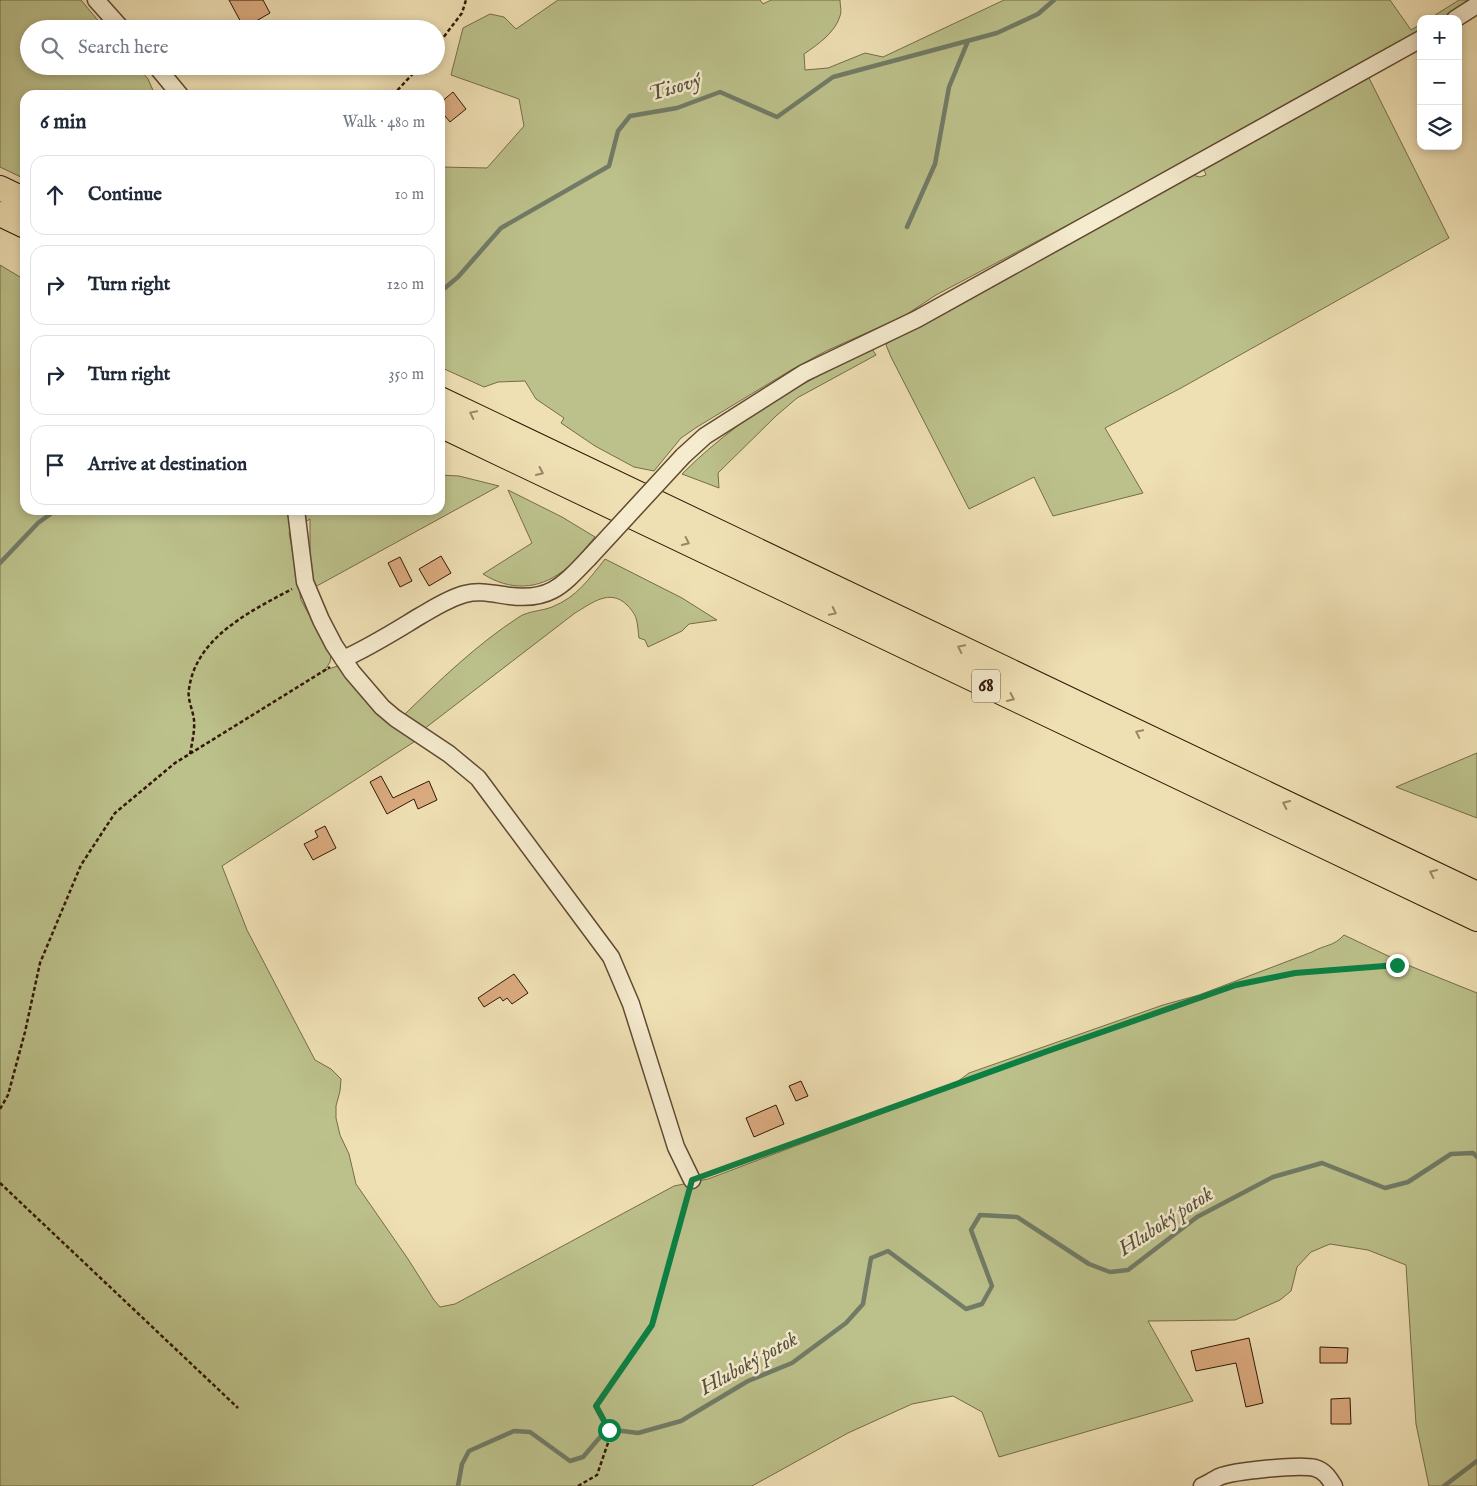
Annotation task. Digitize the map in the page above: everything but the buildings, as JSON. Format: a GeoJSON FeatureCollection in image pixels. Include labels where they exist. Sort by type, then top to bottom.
{"type":"FeatureCollection","features":[{"type":"Feature","properties":{"kind":"highway"},"geometry":{"type":"LineString","coordinates":[[0,188],[20,198]]}},
{"type":"Feature","properties":{"kind":"highway"},"geometry":{"type":"LineString","coordinates":[[0,214],[20,224]]}},
{"type":"Feature","properties":{"kind":"highway","name":"68"},"geometry":{"type":"LineString","coordinates":[[445,400],[1477,894]]}},
{"type":"Feature","properties":{"kind":"highway","name":"68"},"geometry":{"type":"LineString","coordinates":[[445,427],[1477,919]]}},
{"type":"Feature","properties":{"kind":"street"},"geometry":{"type":"LineString","coordinates":[[96,0],[114,20]]}},
{"type":"Feature","properties":{"kind":"street"},"geometry":{"type":"LineString","coordinates":[[1462,15],[1477,5]]}},
{"type":"Feature","properties":{"kind":"street"},"geometry":{"type":"LineString","coordinates":[[343,659],[446,601],[464,594],[485,592],[528,598],[547,593],[564,584],[683,456],[705,436],[804,372],[917,319],[1417,41]]}},
{"type":"Feature","properties":{"kind":"street"},"geometry":{"type":"LineString","coordinates":[[163,75],[176,90]]}},
{"type":"Feature","properties":{"kind":"street"},"geometry":{"type":"LineString","coordinates":[[297,515],[305,582],[321,620],[343,659],[369,694],[382,707],[450,754],[478,778],[611,957],[631,1004],[676,1147],[692,1180]]}},
{"type":"Feature","properties":{"kind":"street"},"geometry":{"type":"LineString","coordinates":[[1202,1486],[1220,1476],[1289,1466],[1304,1466],[1316,1468],[1327,1474],[1334,1486]]}},
{"type":"Feature","properties":{"kind":"path"},"geometry":{"type":"LineString","coordinates":[[445,35],[462,13],[466,0]]}},
{"type":"Feature","properties":{"kind":"path"},"geometry":{"type":"LineString","coordinates":[[398,90],[412,75]]}},
{"type":"Feature","properties":{"kind":"path"},"geometry":{"type":"LineString","coordinates":[[190,754],[194,721],[188,691],[196,664],[214,639],[255,608],[305,582]]}},
{"type":"Feature","properties":{"kind":"path"},"geometry":{"type":"LineString","coordinates":[[0,1110],[8,1095],[25,1032],[40,964],[81,865],[115,813],[175,763],[343,659]]}},
{"type":"Feature","properties":{"kind":"path"},"geometry":{"type":"LineString","coordinates":[[578,1486],[597,1475],[610,1437],[608,1428],[596,1406],[652,1325],[692,1180],[1236,985],[1295,973],[1397,965]]}},
{"type":"Feature","properties":{"kind":"path"},"geometry":{"type":"LineString","coordinates":[[0,1183],[238,1408]]}},
{"type":"Feature","properties":{"kind":"green space"},"geometry":{"type":"Polygon","coordinates":[[[0,0],[81,0],[98,20],[20,20],[20,75],[145,75],[153,90],[20,90],[20,177],[0,167],[0,0]]]}},
{"type":"Feature","properties":{"kind":"green space"},"geometry":{"type":"Polygon","coordinates":[[[558,0],[760,0],[763,4],[771,0],[840,0],[841,14],[834,28],[825,38],[804,54],[805,70],[828,68],[865,53],[883,57],[1004,0],[1390,0],[1411,30],[1417,26],[1417,34],[1139,187],[936,295],[904,316],[826,351],[791,370],[681,438],[654,471],[634,467],[595,446],[561,423],[564,418],[536,399],[525,381],[498,382],[484,387],[445,369],[445,167],[487,168],[524,126],[519,99],[451,75],[463,28],[490,14],[504,17],[516,29],[558,0]]]}},
{"type":"Feature","properties":{"kind":"green space"},"geometry":{"type":"Polygon","coordinates":[[[1459,0],[1471,0],[1448,15],[1435,15],[1459,0]]]}},
{"type":"Feature","properties":{"kind":"green space"},"geometry":{"type":"Polygon","coordinates":[[[1368,76],[1449,238],[1181,388],[1105,428],[1143,493],[1053,516],[1034,477],[969,509],[891,357],[886,345],[889,341],[1192,175],[1200,177],[1206,175],[1203,167],[1368,76]]]}},
{"type":"Feature","properties":{"kind":"green space"},"geometry":{"type":"Polygon","coordinates":[[[0,265],[20,277],[20,515],[445,515],[445,475],[459,476],[499,486],[315,587],[310,567],[310,519],[289,532],[301,600],[331,655],[330,662],[325,670],[338,666],[417,740],[222,866],[247,930],[315,1060],[331,1069],[341,1079],[336,1106],[336,1118],[340,1135],[349,1154],[356,1184],[440,1307],[455,1304],[674,1186],[708,1179],[949,1088],[969,1073],[1163,1005],[1199,995],[1333,944],[1344,935],[1405,964],[1477,993],[1477,1486],[1429,1486],[1416,1424],[1406,1265],[1368,1250],[1330,1244],[1311,1252],[1297,1267],[1291,1291],[1280,1300],[1235,1320],[1148,1321],[1193,1401],[999,1457],[982,1412],[953,1396],[912,1404],[848,1433],[752,1486],[0,1486],[0,265]]]}},
{"type":"Feature","properties":{"kind":"green space"},"geometry":{"type":"Polygon","coordinates":[[[872,349],[876,355],[797,398],[776,416],[718,473],[719,488],[682,474],[722,438],[766,406],[805,383],[872,349]]]}},
{"type":"Feature","properties":{"kind":"green space"},"geometry":{"type":"Polygon","coordinates":[[[508,490],[562,517],[595,537],[563,571],[544,582],[534,585],[514,586],[493,580],[483,574],[532,543],[508,490]]]}},
{"type":"Feature","properties":{"kind":"green space"},"geometry":{"type":"Polygon","coordinates":[[[605,559],[682,598],[717,620],[689,624],[682,631],[648,647],[645,640],[639,638],[635,616],[627,605],[621,600],[614,598],[601,599],[575,613],[424,729],[403,716],[459,664],[503,628],[523,615],[552,607],[576,593],[605,559]]]}},
{"type":"Feature","properties":{"kind":"green space"},"geometry":{"type":"Polygon","coordinates":[[[1477,753],[1477,818],[1396,787],[1477,753]]]}},
{"type":"Feature","properties":{"kind":"waterway","name":"Tisový"},"geometry":{"type":"LineString","coordinates":[[445,288],[458,277],[501,228],[609,166],[618,131],[630,116],[677,108],[720,92],[777,117],[833,77],[997,33],[1038,14],[1054,0]]}},
{"type":"Feature","properties":{"kind":"waterway"},"geometry":{"type":"LineString","coordinates":[[907,227],[935,164],[949,87],[968,41]]}},
{"type":"Feature","properties":{"kind":"waterway","name":"Tisový"},"geometry":{"type":"LineString","coordinates":[[0,563],[38,523],[49,515]]}},
{"type":"Feature","properties":{"kind":"waterway","name":"Hluboký potok"},"geometry":{"type":"LineString","coordinates":[[458,1486],[462,1464],[469,1451],[514,1431],[530,1432],[570,1461],[583,1457],[607,1429],[638,1433],[681,1421],[748,1381],[792,1363],[846,1323],[863,1304],[871,1258],[888,1251],[966,1309],[982,1304],[992,1286],[971,1230],[980,1215],[1017,1217],[1089,1264],[1110,1272],[1128,1270],[1197,1217],[1273,1177],[1322,1163],[1385,1188],[1408,1182],[1451,1154],[1473,1153],[1477,1157]]}},
{"type":"Feature","properties":{"kind":"waterway"},"geometry":{"type":"LineString","coordinates":[[1444,1486],[1477,1461]]}},
{"type":"Feature","properties":{"kind":"route"},"geometry":{"type":"LineString","coordinates":[[609,1430],[596,1406],[652,1325],[692,1180],[743,1160],[1236,985],[1295,973],[1397,965]]}}]}
